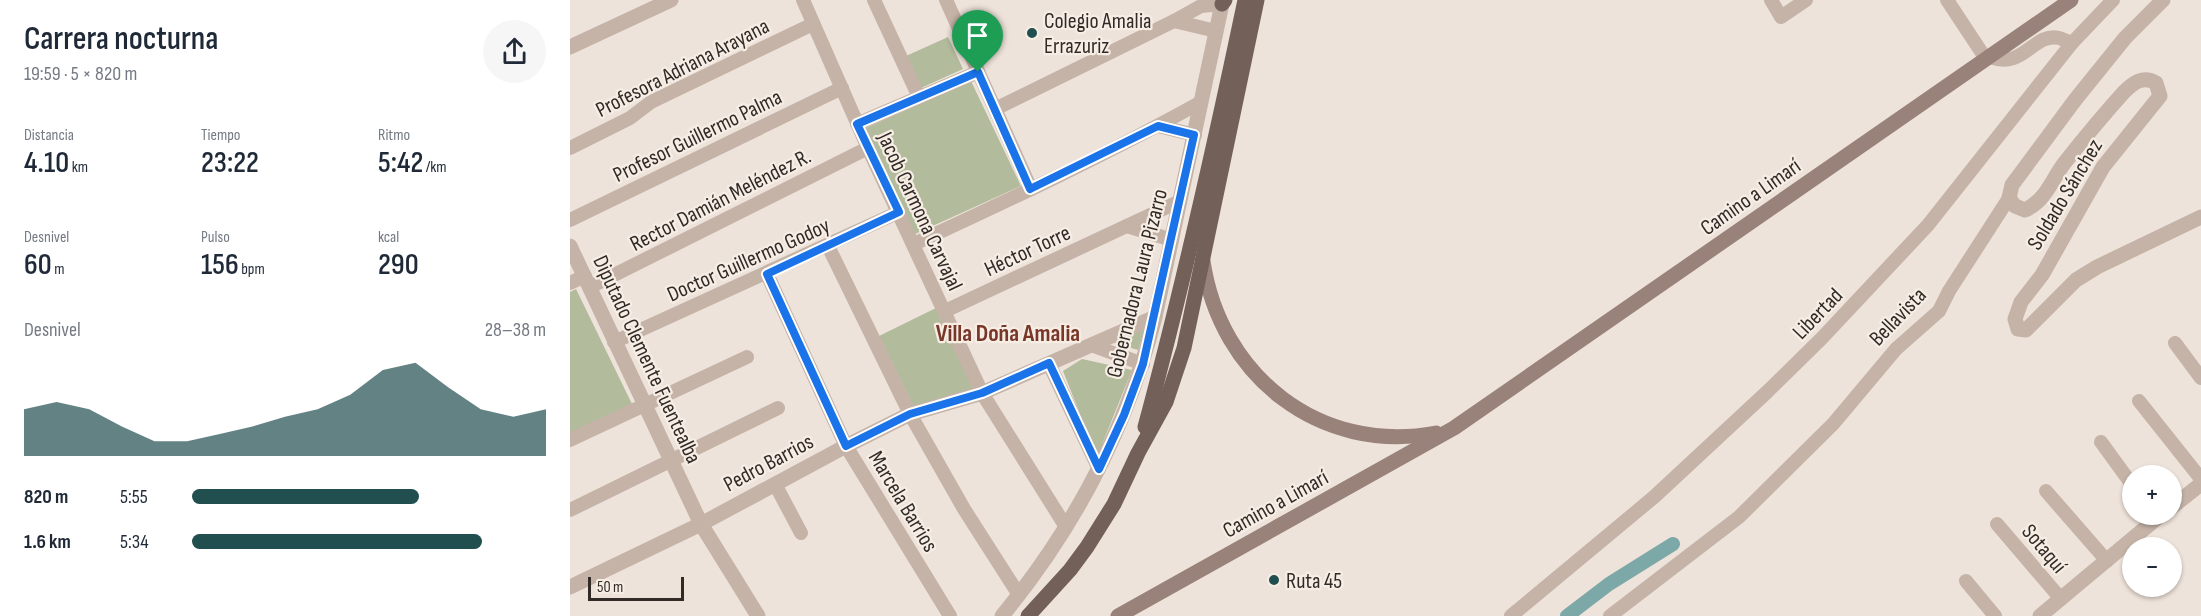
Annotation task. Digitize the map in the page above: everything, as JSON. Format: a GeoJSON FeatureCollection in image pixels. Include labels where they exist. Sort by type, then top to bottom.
{"type":"FeatureCollection","features":[{"type":"Feature","properties":{"kind":"main road","name":"Gobernadora Laura Pizarro"},"geometry":{"type":"LineString","coordinates":[[1138,453],[1206,185],[1245,0]]}},
{"type":"Feature","properties":{"kind":"main road","name":"Gobernadora Laura Pizarro"},"geometry":{"type":"LineString","coordinates":[[1029,616],[1052,592],[1087,548],[1114,504],[1166,402],[1184,348],[1257,0]]}},
{"type":"Feature","properties":{"kind":"main road","name":"Camino a Limarí"},"geometry":{"type":"LineString","coordinates":[[1118,616],[1454,428],[2071,0]]}},
{"type":"Feature","properties":{"kind":"main road"},"geometry":{"type":"LineString","coordinates":[[1203,261],[1206,185]]}},
{"type":"Feature","properties":{"kind":"main road","name":"Camino a Limarí"},"geometry":{"type":"LineString","coordinates":[[1203,261],[1209,293],[1224,330],[1259,378],[1290,403],[1325,423],[1363,434],[1383,437],[1421,436],[1454,428]]}},
{"type":"Feature","properties":{"kind":"main road"},"geometry":{"type":"LineString","coordinates":[[1383,437],[1390,464]]}},
{"type":"Feature","properties":{"kind":"street"},"geometry":{"type":"LineString","coordinates":[[570,47],[671,0]]}},
{"type":"Feature","properties":{"kind":"street","name":"Jacob Carmona Carvajal"},"geometry":{"type":"LineString","coordinates":[[803,0],[857,124],[982,393],[1066,527]]}},
{"type":"Feature","properties":{"kind":"street"},"geometry":{"type":"LineString","coordinates":[[874,0],[919,97]]}},
{"type":"Feature","properties":{"kind":"street"},"geometry":{"type":"LineString","coordinates":[[946,0],[1030,189]]}},
{"type":"Feature","properties":{"kind":"street"},"geometry":{"type":"LineString","coordinates":[[1771,0],[1781,17],[1806,0]]}},
{"type":"Feature","properties":{"kind":"street"},"geometry":{"type":"LineString","coordinates":[[1947,0],[1988,58],[2010,61],[2049,38],[2059,38],[2072,43]]}},
{"type":"Feature","properties":{"kind":"street","name":"Libertad"},"geometry":{"type":"LineString","coordinates":[[1511,616],[1654,497],[1830,330],[1928,225],[2072,43],[2113,0]]}},
{"type":"Feature","properties":{"kind":"street","name":"Bellavista"},"geometry":{"type":"LineString","coordinates":[[1610,616],[1739,517],[1833,424],[1896,349],[1939,311],[1949,291],[2009,198],[2012,185],[2075,100],[2125,38],[2163,0]]}},
{"type":"Feature","properties":{"kind":"street"},"geometry":{"type":"LineString","coordinates":[[995,109],[1201,6],[1224,1]]}},
{"type":"Feature","properties":{"kind":"street","name":"Gobernadora Laura Pizarro"},"geometry":{"type":"LineString","coordinates":[[1002,616],[1066,527],[1099,469],[1124,415],[1143,364],[1224,1]]}},
{"type":"Feature","properties":{"kind":"street"},"geometry":{"type":"LineString","coordinates":[[1174,21],[1216,31]]}},
{"type":"Feature","properties":{"kind":"street","name":"Profesora Adriana Arayana"},"geometry":{"type":"LineString","coordinates":[[570,148],[630,118],[651,102],[813,24]]}},
{"type":"Feature","properties":{"kind":"street"},"geometry":{"type":"LineString","coordinates":[[857,124],[978,72]]}},
{"type":"Feature","properties":{"kind":"street","name":"Soldado Sánchez"},"geometry":{"type":"LineString","coordinates":[[2009,198],[2020,209],[2025,210],[2035,205],[2043,197],[2064,164],[2124,92],[2134,82],[2151,80],[2160,89],[2160,96],[2103,167],[2042,275],[2021,302],[2015,319],[2018,329],[2026,330],[2034,324],[2076,280],[2097,267],[2201,218]]}},
{"type":"Feature","properties":{"kind":"street","name":"Profesor Guillermo Palma"},"geometry":{"type":"LineString","coordinates":[[570,220],[842,88]]}},
{"type":"Feature","properties":{"kind":"street"},"geometry":{"type":"LineString","coordinates":[[914,244],[1158,126],[1201,102]]}},
{"type":"Feature","properties":{"kind":"street"},"geometry":{"type":"LineString","coordinates":[[1158,126],[1194,135]]}},
{"type":"Feature","properties":{"kind":"street","name":"Rector Damián Meléndez R."},"geometry":{"type":"LineString","coordinates":[[570,284],[587,282],[868,148]]}},
{"type":"Feature","properties":{"kind":"street","name":"Héctor Torre"},"geometry":{"type":"LineString","coordinates":[[945,311],[1180,201]]}},
{"type":"Feature","properties":{"kind":"street","name":"Doctor Guillermo Godoy"},"geometry":{"type":"LineString","coordinates":[[614,342],[899,212]]}},
{"type":"Feature","properties":{"kind":"street"},"geometry":{"type":"LineString","coordinates":[[1127,226],[1172,240]]}},
{"type":"Feature","properties":{"kind":"street","name":"Diputado Clemente Fuentealba"},"geometry":{"type":"LineString","coordinates":[[570,246],[614,342],[646,404],[700,524],[758,616]]}},
{"type":"Feature","properties":{"kind":"street"},"geometry":{"type":"LineString","coordinates":[[828,246],[910,414],[964,509],[1019,595]]}},
{"type":"Feature","properties":{"kind":"street","name":"Marcela Barrios"},"geometry":{"type":"LineString","coordinates":[[767,274],[846,446],[950,616]]}},
{"type":"Feature","properties":{"kind":"street","name":"Pedro Barrios"},"geometry":{"type":"LineString","coordinates":[[570,587],[700,524],[910,414],[982,393],[1155,317]]}},
{"type":"Feature","properties":{"kind":"street"},"geometry":{"type":"LineString","coordinates":[[2175,344],[2201,378]]}},
{"type":"Feature","properties":{"kind":"street"},"geometry":{"type":"LineString","coordinates":[[1091,345],[1143,364]]}},
{"type":"Feature","properties":{"kind":"street"},"geometry":{"type":"LineString","coordinates":[[570,440],[747,357]]}},
{"type":"Feature","properties":{"kind":"street"},"geometry":{"type":"LineString","coordinates":[[1049,363],[1099,469]]}},
{"type":"Feature","properties":{"kind":"street"},"geometry":{"type":"LineString","coordinates":[[2139,401],[2201,479]]}},
{"type":"Feature","properties":{"kind":"street"},"geometry":{"type":"LineString","coordinates":[[570,510],[778,408]]}},
{"type":"Feature","properties":{"kind":"street"},"geometry":{"type":"LineString","coordinates":[[2101,442],[2122,471]]}},
{"type":"Feature","properties":{"kind":"street"},"geometry":{"type":"LineString","coordinates":[[775,484],[801,533]]}},
{"type":"Feature","properties":{"kind":"street"},"geometry":{"type":"LineString","coordinates":[[2182,499],[2201,484]]}},
{"type":"Feature","properties":{"kind":"street"},"geometry":{"type":"LineString","coordinates":[[2046,491],[2107,561]]}},
{"type":"Feature","properties":{"kind":"street","name":"Sotaquí"},"geometry":{"type":"LineString","coordinates":[[1997,524],[2061,599]]}},
{"type":"Feature","properties":{"kind":"street"},"geometry":{"type":"LineString","coordinates":[[2040,616],[2148,525]]}},
{"type":"Feature","properties":{"kind":"street"},"geometry":{"type":"LineString","coordinates":[[1966,581],[1995,616]]}},
{"type":"Feature","properties":{"kind":"green space"},"geometry":{"type":"Polygon","coordinates":[[[948,37],[963,69],[921,88],[906,56],[948,37]]]}},
{"type":"Feature","properties":{"kind":"green space"},"geometry":{"type":"Polygon","coordinates":[[[971,81],[1021,186],[915,234],[866,128],[971,81]]]}},
{"type":"Feature","properties":{"kind":"green space"},"geometry":{"type":"Polygon","coordinates":[[[576,289],[632,404],[570,433],[570,292],[576,289]]]}},
{"type":"Feature","properties":{"kind":"green space"},"geometry":{"type":"Polygon","coordinates":[[[936,308],[974,389],[914,407],[879,336],[936,308]]]}},
{"type":"Feature","properties":{"kind":"green space"},"geometry":{"type":"Polygon","coordinates":[[[1146,325],[1138,350],[1112,342],[1146,325]]]}},
{"type":"Feature","properties":{"kind":"green space"},"geometry":{"type":"Polygon","coordinates":[[[1082,359],[1132,370],[1097,457],[1063,371],[1082,359]]]}},
{"type":"Feature","properties":{"kind":"waterway"},"geometry":{"type":"LineString","coordinates":[[1567,616],[1609,584],[1673,544]]}},
{"type":"Feature","properties":{"kind":"place","name":"Colegio Amalia Errazuriz"},"geometry":{"type":"Point","coordinates":[1032,33]}},
{"type":"Feature","properties":{"kind":"place","name":"Ruta 45"},"geometry":{"type":"Point","coordinates":[1274,580]}},
{"type":"Feature","properties":{"kind":"district","name":"Villa Doña Amalia"},"geometry":{"type":"Point","coordinates":[1008,333]}},
{"type":"Feature","properties":{"kind":"route"},"geometry":{"type":"LineString","coordinates":[[978,72],[1030,189],[1158,126],[1194,135],[1143,364],[1124,415],[1099,469],[1049,363],[982,393],[910,414],[846,446],[767,274],[899,212],[857,124],[978,72]]}}]}
